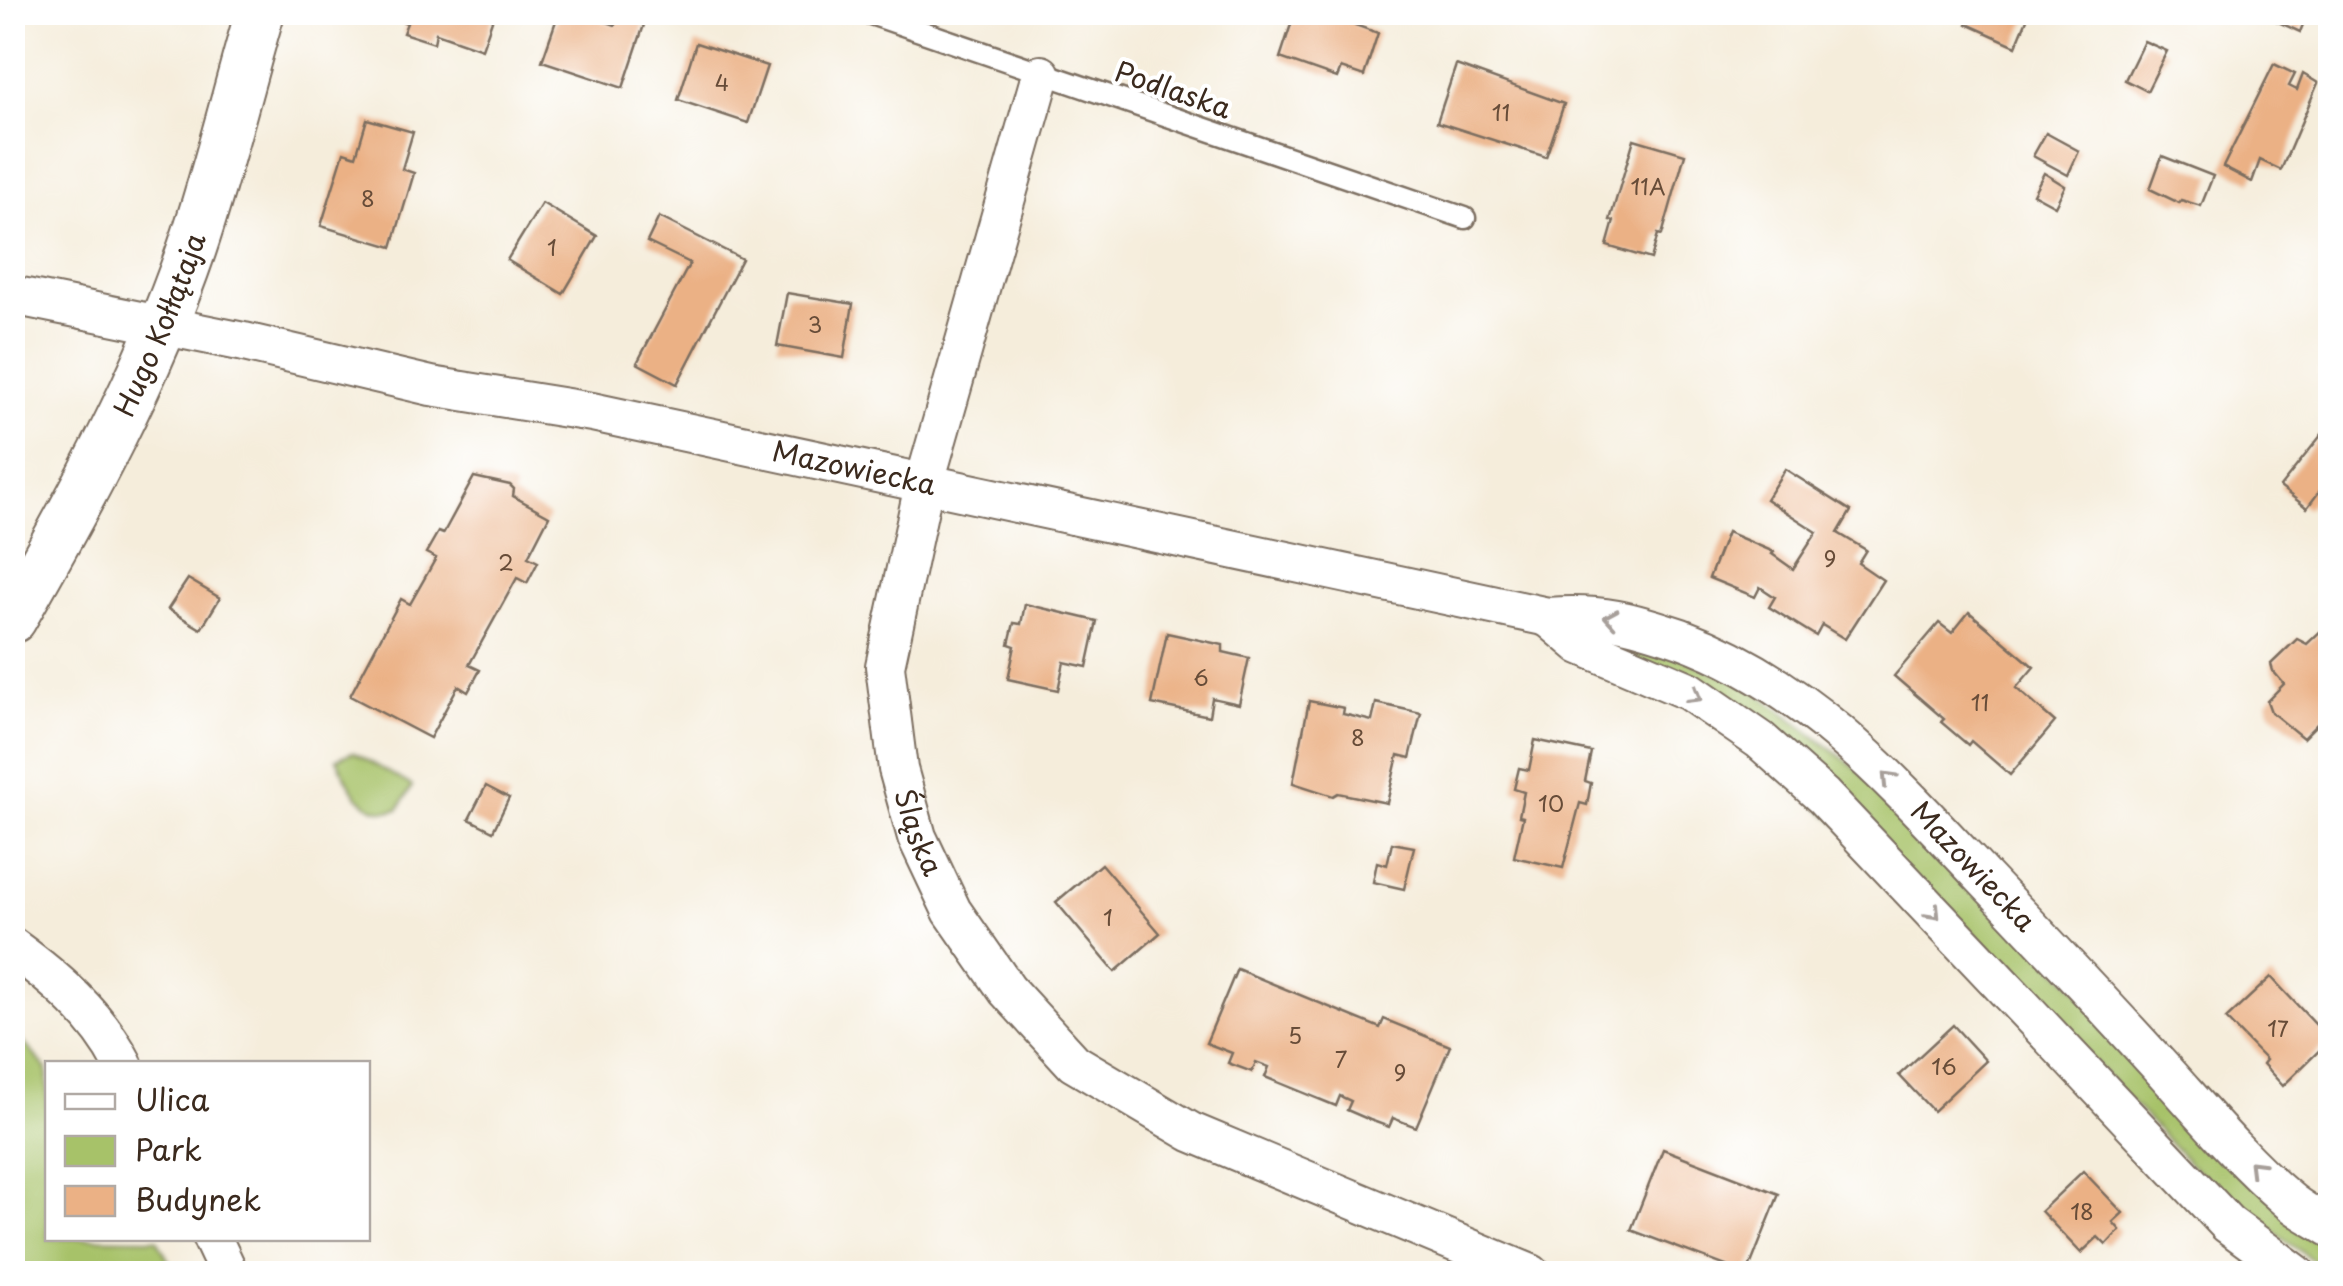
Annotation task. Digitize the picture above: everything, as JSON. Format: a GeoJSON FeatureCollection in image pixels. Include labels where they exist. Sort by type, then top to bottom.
{"type":"FeatureCollection","features":[{"type":"Feature","properties":{"kind":"street","name":"Hugo Kołłątaja"},"geometry":{"type":"LineString","coordinates":[[12,619],[80,502],[162,326],[192,247],[260,12]]}},
{"type":"Feature","properties":{"kind":"street","name":"Śląska"},"geometry":{"type":"LineString","coordinates":[[1041,74],[924,485],[884,666],[898,769],[917,837],[952,911],[1007,990],[1074,1062],[1191,1132],[1531,1274]]}},
{"type":"Feature","properties":{"kind":"street","name":"Mazowiecka"},"geometry":{"type":"LineString","coordinates":[[12,295],[431,386],[592,412],[1548,618],[1588,614],[1636,623],[1710,649],[1794,696],[1869,758],[2039,935],[2216,1129],[2288,1200],[2330,1228]]}},
{"type":"Feature","properties":{"kind":"street","name":"Mazowiecka"},"geometry":{"type":"LineString","coordinates":[[1548,618],[1582,645],[1689,691],[1760,740],[1823,796],[2228,1224],[2296,1274]]}},
{"type":"Feature","properties":{"kind":"street"},"geometry":{"type":"LineString","coordinates":[[12,946],[50,974],[108,1035],[122,1061]]}},
{"type":"Feature","properties":{"kind":"street"},"geometry":{"type":"LineString","coordinates":[[213,1241],[229,1274]]}},
{"type":"Feature","properties":{"kind":"lane","name":"Podlaska"},"geometry":{"type":"LineString","coordinates":[[865,12],[1465,218]]}},
{"type":"Feature","properties":{"kind":"green space"},"geometry":{"type":"Polygon","coordinates":[[[1623,632],[1750,687],[1856,768],[2330,1241],[2330,1273],[2191,1165],[1967,928],[1618,645],[1623,632]]]}},
{"type":"Feature","properties":{"kind":"green space"},"geometry":{"type":"Polygon","coordinates":[[[353,752],[412,786],[399,809],[376,809],[359,798],[337,759],[353,752]]]}},
{"type":"Feature","properties":{"kind":"green space"},"geometry":{"type":"Polygon","coordinates":[[[12,1030],[45,1067],[45,1241],[158,1241],[175,1273],[13,1273],[12,1030]]]}},
{"type":"Feature","properties":{"kind":"building"},"geometry":{"type":"Polygon","coordinates":[[[388,12],[495,12],[482,49],[436,33],[434,43],[403,33],[407,23],[387,16],[388,12]]]}},
{"type":"Feature","properties":{"kind":"building"},"geometry":{"type":"Polygon","coordinates":[[[559,12],[579,12],[615,25],[618,16],[644,25],[623,88],[542,61],[559,12]]]}},
{"type":"Feature","properties":{"kind":"building"},"geometry":{"type":"Polygon","coordinates":[[[1295,12],[1350,12],[1358,15],[1355,25],[1378,33],[1364,76],[1341,68],[1337,78],[1280,58],[1295,12]]]}},
{"type":"Feature","properties":{"kind":"building"},"geometry":{"type":"Polygon","coordinates":[[[1971,12],[2030,12],[2016,46],[1967,24],[1971,12]]]}},
{"type":"Feature","properties":{"kind":"building"},"geometry":{"type":"Polygon","coordinates":[[[2257,12],[2308,12],[2300,32],[2257,12]]]}},
{"type":"Feature","properties":{"kind":"building"},"geometry":{"type":"Polygon","coordinates":[[[2144,41],[2167,51],[2147,91],[2125,80],[2144,41]]]}},
{"type":"Feature","properties":{"kind":"building"},"geometry":{"type":"Polygon","coordinates":[[[696,43],[767,66],[748,123],[678,100],[696,43]]]}},
{"type":"Feature","properties":{"kind":"building"},"geometry":{"type":"Polygon","coordinates":[[[2274,64],[2295,74],[2289,86],[2297,90],[2303,74],[2318,83],[2281,170],[2260,160],[2252,182],[2223,167],[2274,64]]]}},
{"type":"Feature","properties":{"kind":"building"},"geometry":{"type":"Polygon","coordinates":[[[1456,65],[1564,104],[1546,157],[1437,122],[1456,65]]]}},
{"type":"Feature","properties":{"kind":"building"},"geometry":{"type":"Polygon","coordinates":[[[12,107],[23,109],[14,150],[12,150],[12,107]]]}},
{"type":"Feature","properties":{"kind":"building"},"geometry":{"type":"Polygon","coordinates":[[[367,119],[413,132],[402,169],[414,173],[392,247],[321,226],[344,152],[356,156],[367,119]]]}},
{"type":"Feature","properties":{"kind":"building"},"geometry":{"type":"Polygon","coordinates":[[[2046,133],[2079,151],[2068,175],[2033,156],[2046,133]]]}},
{"type":"Feature","properties":{"kind":"building"},"geometry":{"type":"Polygon","coordinates":[[[1634,139],[1685,154],[1662,235],[1658,234],[1651,259],[1607,246],[1614,221],[1610,220],[1634,139]]]}},
{"type":"Feature","properties":{"kind":"building"},"geometry":{"type":"Polygon","coordinates":[[[2162,156],[2213,176],[2201,206],[2181,200],[2179,203],[2150,189],[2162,156]]]}},
{"type":"Feature","properties":{"kind":"building"},"geometry":{"type":"Polygon","coordinates":[[[2044,173],[2065,186],[2055,206],[2033,194],[2044,173]]]}},
{"type":"Feature","properties":{"kind":"building"},"geometry":{"type":"Polygon","coordinates":[[[542,203],[597,236],[563,294],[507,260],[542,203]]]}},
{"type":"Feature","properties":{"kind":"building"},"geometry":{"type":"Polygon","coordinates":[[[659,217],[742,259],[677,384],[637,363],[690,263],[647,242],[659,217]]]}},
{"type":"Feature","properties":{"kind":"building"},"geometry":{"type":"Polygon","coordinates":[[[787,293],[853,304],[844,358],[777,346],[787,293]]]}},
{"type":"Feature","properties":{"kind":"building"},"geometry":{"type":"Polygon","coordinates":[[[2330,424],[2330,477],[2307,508],[2280,487],[2330,424]]]}},
{"type":"Feature","properties":{"kind":"building"},"geometry":{"type":"Polygon","coordinates":[[[1785,469],[1851,511],[1838,533],[1866,550],[1858,563],[1883,580],[1845,639],[1822,625],[1816,636],[1769,607],[1775,597],[1760,587],[1755,597],[1709,578],[1727,532],[1774,552],[1793,569],[1817,532],[1766,499],[1785,469]]]}},
{"type":"Feature","properties":{"kind":"building"},"geometry":{"type":"Polygon","coordinates":[[[474,477],[510,485],[513,496],[549,516],[528,557],[538,562],[527,583],[517,578],[469,665],[480,670],[468,692],[458,686],[430,738],[350,696],[401,599],[410,604],[436,558],[426,553],[438,532],[443,534],[474,477]]]}},
{"type":"Feature","properties":{"kind":"building"},"geometry":{"type":"Polygon","coordinates":[[[188,579],[220,598],[201,629],[168,609],[188,579]]]}},
{"type":"Feature","properties":{"kind":"building"},"geometry":{"type":"Polygon","coordinates":[[[1025,604],[1097,621],[1087,667],[1064,662],[1058,690],[1008,679],[1015,646],[1009,644],[1014,623],[1021,624],[1025,604]]]}},
{"type":"Feature","properties":{"kind":"building"},"geometry":{"type":"Polygon","coordinates":[[[1969,612],[2034,667],[2016,688],[2055,722],[2010,775],[1971,741],[1968,745],[1941,722],[1944,719],[1894,676],[1939,623],[1952,633],[1969,612]]]}},
{"type":"Feature","properties":{"kind":"building"},"geometry":{"type":"Polygon","coordinates":[[[2327,625],[2330,711],[2303,738],[2271,712],[2267,701],[2284,684],[2271,664],[2297,639],[2307,644],[2327,625]]]}},
{"type":"Feature","properties":{"kind":"building"},"geometry":{"type":"Polygon","coordinates":[[[1167,633],[1223,645],[1223,652],[1249,658],[1239,704],[1212,698],[1209,716],[1152,704],[1167,633]]]}},
{"type":"Feature","properties":{"kind":"building"},"geometry":{"type":"Polygon","coordinates":[[[1309,701],[1344,708],[1343,714],[1372,721],[1376,703],[1421,713],[1410,758],[1398,755],[1387,803],[1338,793],[1333,796],[1293,783],[1309,701]]]}},
{"type":"Feature","properties":{"kind":"building"},"geometry":{"type":"Polygon","coordinates":[[[1535,740],[1591,752],[1585,781],[1591,783],[1587,805],[1580,803],[1563,868],[1514,857],[1524,792],[1514,789],[1519,768],[1529,770],[1535,740]]]}},
{"type":"Feature","properties":{"kind":"building"},"geometry":{"type":"Polygon","coordinates":[[[486,786],[509,798],[493,831],[469,819],[486,786]]]}},
{"type":"Feature","properties":{"kind":"building"},"geometry":{"type":"Polygon","coordinates":[[[1392,843],[1414,847],[1404,889],[1373,882],[1377,862],[1387,865],[1392,843]]]}},
{"type":"Feature","properties":{"kind":"building"},"geometry":{"type":"Polygon","coordinates":[[[1101,864],[1160,933],[1115,972],[1056,902],[1101,864]]]}},
{"type":"Feature","properties":{"kind":"building"},"geometry":{"type":"Polygon","coordinates":[[[1237,969],[1380,1028],[1384,1019],[1450,1046],[1416,1127],[1393,1118],[1389,1127],[1370,1120],[1347,1110],[1351,1101],[1340,1096],[1336,1106],[1265,1077],[1269,1067],[1256,1062],[1252,1072],[1228,1063],[1232,1053],[1206,1043],[1237,969]]]}},
{"type":"Feature","properties":{"kind":"building"},"geometry":{"type":"Polygon","coordinates":[[[2271,977],[2330,1040],[2283,1086],[2263,1064],[2266,1060],[2226,1019],[2271,977]]]}},
{"type":"Feature","properties":{"kind":"building"},"geometry":{"type":"Polygon","coordinates":[[[1953,1025],[1986,1061],[1933,1111],[1899,1075],[1953,1025]]]}},
{"type":"Feature","properties":{"kind":"building"},"geometry":{"type":"Polygon","coordinates":[[[1663,1149],[1779,1194],[1747,1274],[1631,1230],[1663,1149]]]}},
{"type":"Feature","properties":{"kind":"building"},"geometry":{"type":"Polygon","coordinates":[[[2083,1171],[2123,1213],[2113,1222],[2120,1230],[2106,1245],[2098,1237],[2081,1253],[2041,1211],[2083,1171]]]}}]}
